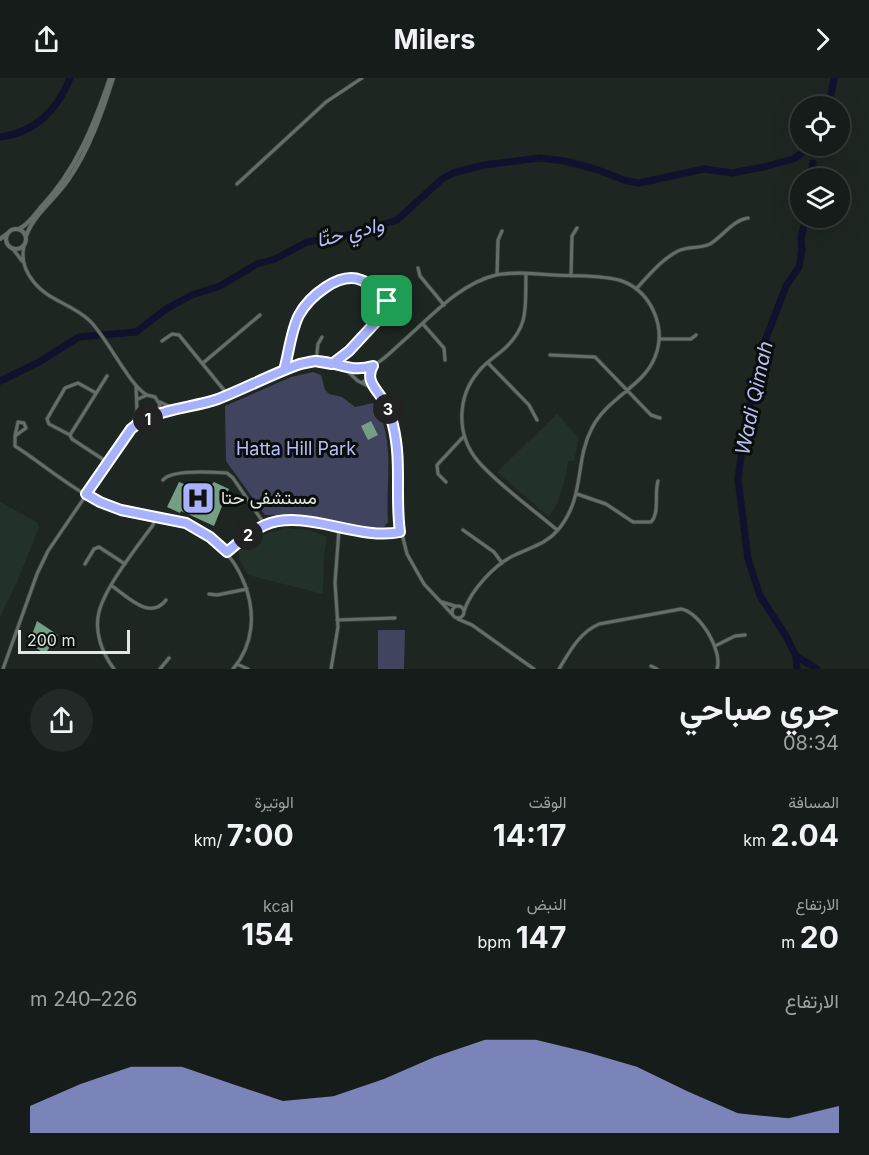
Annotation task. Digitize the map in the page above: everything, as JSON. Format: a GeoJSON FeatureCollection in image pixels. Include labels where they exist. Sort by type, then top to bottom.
{"type":"FeatureCollection","features":[{"type":"Feature","properties":{"kind":"main road"},"geometry":{"type":"LineString","coordinates":[[0,239],[12,229],[19,229],[29,222],[71,169],[86,141],[111,78]]}},
{"type":"Feature","properties":{"kind":"main road"},"geometry":{"type":"LineString","coordinates":[[0,245],[10,248],[24,246],[31,224],[64,186],[97,124],[111,78]]}},
{"type":"Feature","properties":{"kind":"main road"},"geometry":{"type":"LineString","coordinates":[[19,229],[26,236]]}},
{"type":"Feature","properties":{"kind":"main road"},"geometry":{"type":"LineString","coordinates":[[7,233],[5,240],[10,248]]}},
{"type":"Feature","properties":{"kind":"street"},"geometry":{"type":"LineString","coordinates":[[237,184],[326,102],[362,78]]}},
{"type":"Feature","properties":{"kind":"street"},"geometry":{"type":"LineString","coordinates":[[636,289],[659,265],[678,251],[700,248],[740,220],[748,218]]}},
{"type":"Feature","properties":{"kind":"street"},"geometry":{"type":"LineString","coordinates":[[571,276],[572,236],[577,228]]}},
{"type":"Feature","properties":{"kind":"street"},"geometry":{"type":"LineString","coordinates":[[497,275],[498,240],[502,231]]}},
{"type":"Feature","properties":{"kind":"street"},"geometry":{"type":"LineString","coordinates":[[24,246],[24,263]]}},
{"type":"Feature","properties":{"kind":"street"},"geometry":{"type":"LineString","coordinates":[[10,248],[24,263],[32,280],[42,291],[84,316],[107,342],[136,386],[147,395],[175,408]]}},
{"type":"Feature","properties":{"kind":"street"},"geometry":{"type":"LineString","coordinates":[[418,268],[420,276],[444,305]]}},
{"type":"Feature","properties":{"kind":"street"},"geometry":{"type":"LineString","coordinates":[[526,274],[523,326],[515,339],[479,370],[468,387],[462,406],[464,436],[477,461],[557,530]]}},
{"type":"Feature","properties":{"kind":"street"},"geometry":{"type":"LineString","coordinates":[[131,429],[175,408],[199,404],[228,395],[284,370],[315,361],[344,368],[362,369],[373,366],[465,289],[497,275],[526,274],[618,280],[636,289],[648,302],[655,315],[660,339],[654,360],[649,368],[603,411],[588,435],[577,494],[565,520],[545,542],[502,563],[470,599],[462,617],[458,619]]}},
{"type":"Feature","properties":{"kind":"street"},"geometry":{"type":"LineString","coordinates":[[284,370],[298,317],[307,304],[341,279],[363,280],[387,301],[388,309],[349,351],[332,364]]}},
{"type":"Feature","properties":{"kind":"street"},"geometry":{"type":"LineString","coordinates":[[203,363],[260,315]]}},
{"type":"Feature","properties":{"kind":"street"},"geometry":{"type":"LineString","coordinates":[[423,324],[444,348],[445,360]]}},
{"type":"Feature","properties":{"kind":"street"},"geometry":{"type":"LineString","coordinates":[[162,341],[172,334],[179,335],[228,395]]}},
{"type":"Feature","properties":{"kind":"street"},"geometry":{"type":"LineString","coordinates":[[660,339],[691,339],[696,335]]}},
{"type":"Feature","properties":{"kind":"street"},"geometry":{"type":"LineString","coordinates":[[315,361],[318,344],[322,337]]}},
{"type":"Feature","properties":{"kind":"street"},"geometry":{"type":"LineString","coordinates":[[550,355],[595,357],[651,415],[660,418]]}},
{"type":"Feature","properties":{"kind":"street"},"geometry":{"type":"LineString","coordinates":[[489,363],[530,405],[537,420]]}},
{"type":"Feature","properties":{"kind":"street"},"geometry":{"type":"LineString","coordinates":[[363,382],[370,376],[373,366]]}},
{"type":"Feature","properties":{"kind":"street"},"geometry":{"type":"LineString","coordinates":[[344,368],[375,390],[386,404],[396,438],[399,467],[397,514],[400,532],[416,572],[458,619],[472,625],[534,669]]}},
{"type":"Feature","properties":{"kind":"street"},"geometry":{"type":"LineString","coordinates":[[362,369],[370,376],[375,390]]}},
{"type":"Feature","properties":{"kind":"street"},"geometry":{"type":"LineString","coordinates":[[357,379],[356,375],[362,369]]}},
{"type":"Feature","properties":{"kind":"street"},"geometry":{"type":"LineString","coordinates":[[70,435],[107,376]]}},
{"type":"Feature","properties":{"kind":"street"},"geometry":{"type":"LineString","coordinates":[[96,393],[78,383],[65,388],[47,421],[106,462]]}},
{"type":"Feature","properties":{"kind":"street"},"geometry":{"type":"LineString","coordinates":[[3,669],[37,574],[48,552],[106,462],[131,429],[137,411],[136,386]]}},
{"type":"Feature","properties":{"kind":"street"},"geometry":{"type":"LineString","coordinates":[[137,401],[147,395]]}},
{"type":"Feature","properties":{"kind":"street"},"geometry":{"type":"LineString","coordinates":[[157,415],[160,409],[158,400]]}},
{"type":"Feature","properties":{"kind":"street"},"geometry":{"type":"LineString","coordinates":[[137,411],[141,417],[148,419]]}},
{"type":"Feature","properties":{"kind":"street"},"geometry":{"type":"LineString","coordinates":[[15,436],[26,429],[24,423],[16,424],[15,436],[15,446],[86,494],[109,506],[186,523],[210,537],[227,552],[247,589],[251,607],[249,638],[233,669]]}},
{"type":"Feature","properties":{"kind":"street"},"geometry":{"type":"LineString","coordinates":[[446,482],[438,474],[437,465],[464,436]]}},
{"type":"Feature","properties":{"kind":"street"},"geometry":{"type":"LineString","coordinates":[[163,480],[165,476],[175,473],[229,474],[266,525]]}},
{"type":"Feature","properties":{"kind":"street"},"geometry":{"type":"LineString","coordinates":[[577,494],[606,504],[633,522],[651,522],[656,515],[655,493],[658,480]]}},
{"type":"Feature","properties":{"kind":"street"},"geometry":{"type":"LineString","coordinates":[[114,669],[103,651],[98,620],[100,609],[125,564],[153,525],[155,516]]}},
{"type":"Feature","properties":{"kind":"street"},"geometry":{"type":"LineString","coordinates":[[227,552],[266,525],[292,520],[382,534],[400,532]]}},
{"type":"Feature","properties":{"kind":"street"},"geometry":{"type":"LineString","coordinates":[[331,669],[337,636],[335,583],[339,529]]}},
{"type":"Feature","properties":{"kind":"street"},"geometry":{"type":"LineString","coordinates":[[463,531],[495,552],[502,563]]}},
{"type":"Feature","properties":{"kind":"street"},"geometry":{"type":"LineString","coordinates":[[85,564],[94,549],[99,547],[125,564]]}},
{"type":"Feature","properties":{"kind":"street"},"geometry":{"type":"LineString","coordinates":[[112,586],[147,609],[158,608],[166,600]]}},
{"type":"Feature","properties":{"kind":"street"},"geometry":{"type":"LineString","coordinates":[[209,594],[217,595],[247,589]]}},
{"type":"Feature","properties":{"kind":"street"},"geometry":{"type":"LineString","coordinates":[[452,614],[452,609],[470,599]]}},
{"type":"Feature","properties":{"kind":"street"},"geometry":{"type":"LineString","coordinates":[[440,601],[457,606],[472,625]]}},
{"type":"Feature","properties":{"kind":"street"},"geometry":{"type":"LineString","coordinates":[[559,669],[578,639],[591,628],[676,609],[686,609],[694,614],[715,646],[719,656],[717,669]]}},
{"type":"Feature","properties":{"kind":"street"},"geometry":{"type":"LineString","coordinates":[[337,620],[395,618]]}},
{"type":"Feature","properties":{"kind":"street"},"geometry":{"type":"LineString","coordinates":[[715,646],[735,636],[746,635]]}},
{"type":"Feature","properties":{"kind":"street"},"geometry":{"type":"LineString","coordinates":[[160,669],[169,658]]}},
{"type":"Feature","properties":{"kind":"street"},"geometry":{"type":"LineString","coordinates":[[237,664],[248,669]]}},
{"type":"Feature","properties":{"kind":"street"},"geometry":{"type":"LineString","coordinates":[[651,666],[657,669]]}},
{"type":"Feature","properties":{"kind":"shaded area"},"geometry":{"type":"Polygon","coordinates":[[[557,414],[579,438],[574,461],[568,461],[558,502],[549,517],[497,472],[557,414]]]}},
{"type":"Feature","properties":{"kind":"shaded area"},"geometry":{"type":"Polygon","coordinates":[[[0,502],[37,522],[39,527],[18,580],[0,617],[0,502]]]}},
{"type":"Feature","properties":{"kind":"shaded area"},"geometry":{"type":"Polygon","coordinates":[[[284,528],[310,530],[327,537],[323,594],[248,575],[239,559],[239,551],[260,536],[284,528]]]}},
{"type":"Feature","properties":{"kind":"green space","name":"Hatta Hill Park"},"geometry":{"type":"Polygon","coordinates":[[[313,372],[321,375],[325,390],[329,394],[342,397],[355,407],[373,403],[380,416],[388,445],[388,522],[384,527],[374,528],[305,515],[265,515],[226,461],[225,406],[291,377],[313,372]]]}},
{"type":"Feature","properties":{"kind":"green space"},"geometry":{"type":"Polygon","coordinates":[[[378,630],[405,630],[404,669],[378,669],[378,630]]]}},
{"type":"Feature","properties":{"kind":"building"},"geometry":{"type":"Polygon","coordinates":[[[371,421],[378,435],[368,440],[361,426],[371,421]]]}},
{"type":"Feature","properties":{"kind":"building","name":"مستشفى حتا"},"geometry":{"type":"Polygon","coordinates":[[[179,482],[194,488],[199,483],[209,487],[214,482],[229,489],[214,526],[167,507],[179,482]]]}},
{"type":"Feature","properties":{"kind":"building"},"geometry":{"type":"Polygon","coordinates":[[[37,621],[58,635],[45,654],[29,643],[37,621]]]}},
{"type":"Feature","properties":{"kind":"waterway"},"geometry":{"type":"LineString","coordinates":[[0,137],[24,131],[43,118],[59,100],[70,78]]}},
{"type":"Feature","properties":{"kind":"waterway","name":"وادي حتّا"},"geometry":{"type":"LineString","coordinates":[[831,96],[834,78]]}},
{"type":"Feature","properties":{"kind":"waterway","name":"وادي حتّا"},"geometry":{"type":"LineString","coordinates":[[0,381],[39,362],[79,337],[136,332],[166,309],[192,295],[220,286],[257,264],[275,259],[307,242],[347,235],[397,220],[442,179],[453,173],[484,165],[539,158],[565,161],[639,183],[704,169],[732,173],[764,167],[798,156]]}},
{"type":"Feature","properties":{"kind":"waterway","name":"Wadi Qimah"},"geometry":{"type":"LineString","coordinates":[[812,168],[813,163]]}},
{"type":"Feature","properties":{"kind":"waterway","name":"Wadi Qimah"},"geometry":{"type":"LineString","coordinates":[[803,228],[799,267],[786,286],[765,341],[763,363],[746,419],[738,479],[748,559],[760,596],[796,656],[817,669]]}},
{"type":"Feature","properties":{"kind":"waterway"},"geometry":{"type":"LineString","coordinates":[[796,656],[797,669]]}},
{"type":"Feature","properties":{"kind":"place","name":"مستشفى حتا"},"geometry":{"type":"Point","coordinates":[198,498]}},
{"type":"Feature","properties":{"kind":"route"},"geometry":{"type":"LineString","coordinates":[[387,301],[363,280],[341,279],[326,288],[307,304],[298,317],[284,370],[300,364],[315,361],[348,369],[364,369],[373,366],[369,377],[373,387],[386,404],[396,438],[399,467],[397,514],[400,532],[371,533],[292,520],[266,525],[251,533],[227,552],[210,537],[186,523],[121,510],[86,494],[106,462],[131,429],[141,421],[161,412],[214,400],[300,364],[315,361],[332,364],[349,351],[388,309],[387,301]]}}]}
